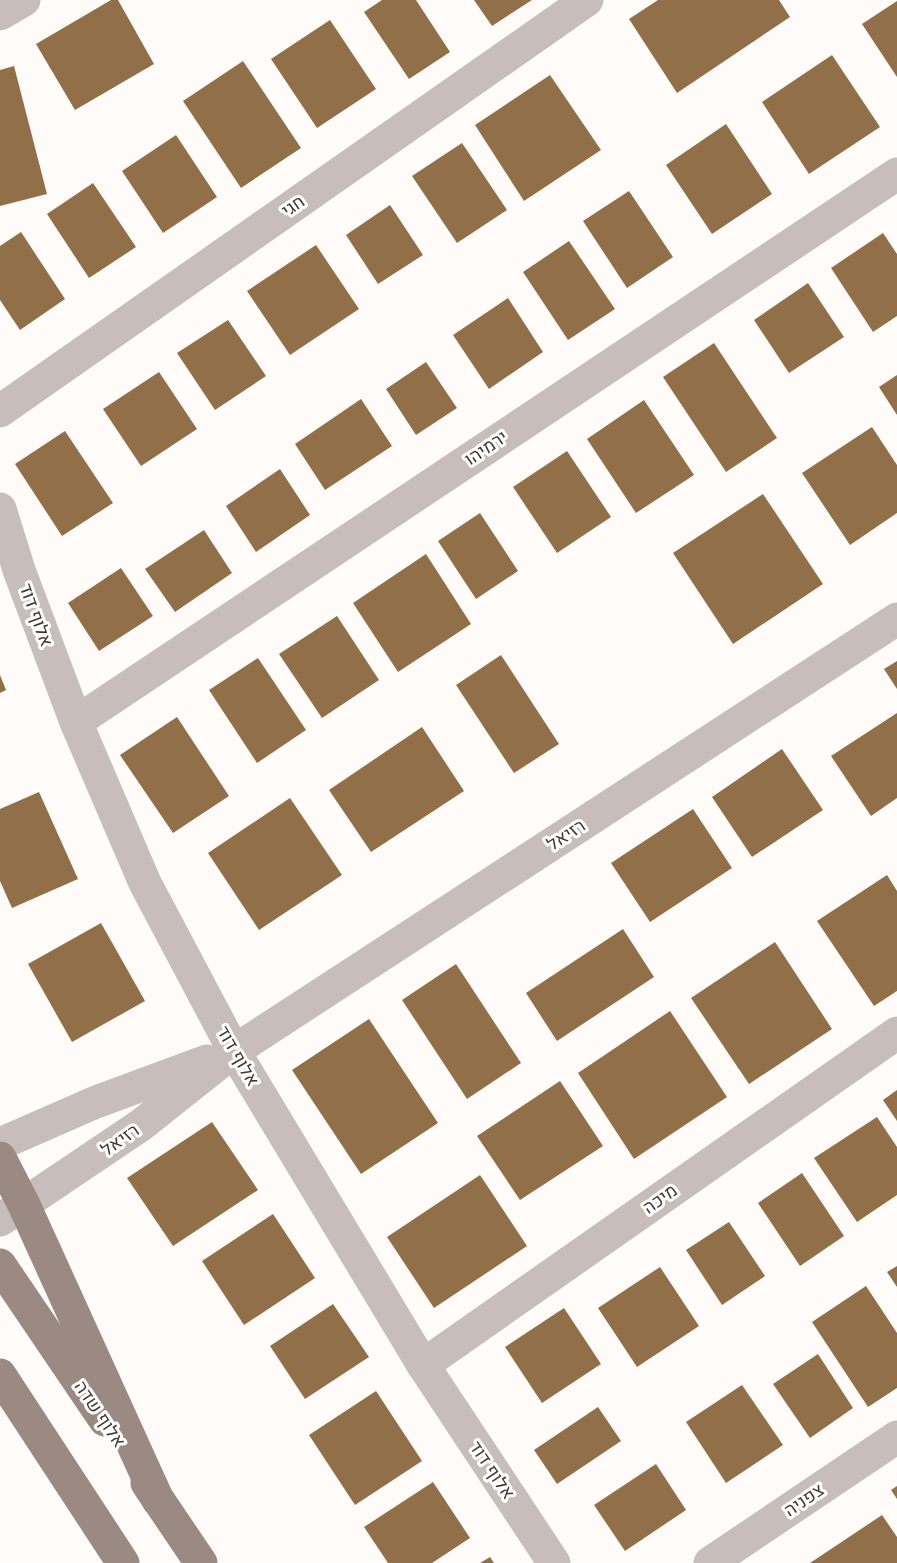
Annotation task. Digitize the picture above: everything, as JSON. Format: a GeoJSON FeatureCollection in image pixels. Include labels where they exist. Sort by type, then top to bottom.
{"type":"FeatureCollection","features":[{"type":"Feature","properties":{"kind":"main road"},"geometry":{"type":"LineString","coordinates":[[0,1158],[12,1213],[158,1500]]}},
{"type":"Feature","properties":{"kind":"main road","name":"אלוף שדה"},"geometry":{"type":"LineString","coordinates":[[0,1265],[201,1563]]}},
{"type":"Feature","properties":{"kind":"main road"},"geometry":{"type":"LineString","coordinates":[[0,1376],[123,1563]]}},
{"type":"Feature","properties":{"kind":"street"},"geometry":{"type":"LineString","coordinates":[[0,14],[24,0]]}},
{"type":"Feature","properties":{"kind":"street","name":"חגי"},"geometry":{"type":"LineString","coordinates":[[0,411],[587,0]]}},
{"type":"Feature","properties":{"kind":"street","name":"ירמיהו"},"geometry":{"type":"LineString","coordinates":[[76,722],[897,174]]}},
{"type":"Feature","properties":{"kind":"street","name":"אלוף דוד"},"geometry":{"type":"LineString","coordinates":[[0,509],[19,570],[76,722],[145,883],[234,1051],[423,1365],[554,1563]]}},
{"type":"Feature","properties":{"kind":"street","name":"רזיאל"},"geometry":{"type":"LineString","coordinates":[[12,1213],[141,1125],[234,1051],[897,619]]}},
{"type":"Feature","properties":{"kind":"street","name":"מיכה"},"geometry":{"type":"LineString","coordinates":[[423,1365],[897,1033]]}},
{"type":"Feature","properties":{"kind":"street","name":"רזיאל"},"geometry":{"type":"LineString","coordinates":[[0,1144],[96,1102],[234,1051]]}},
{"type":"Feature","properties":{"kind":"street","name":"צפניה"},"geometry":{"type":"LineString","coordinates":[[710,1563],[897,1437]]}},
{"type":"Feature","properties":{"kind":"building"},"geometry":{"type":"Polygon","coordinates":[[[111,0],[118,0],[154,64],[75,110],[36,44],[111,0]]]}},
{"type":"Feature","properties":{"kind":"building"},"geometry":{"type":"Polygon","coordinates":[[[382,0],[416,0],[450,52],[409,79],[364,12],[382,0]]]}},
{"type":"Feature","properties":{"kind":"building"},"geometry":{"type":"Polygon","coordinates":[[[474,0],[532,0],[492,26],[474,0]]]}},
{"type":"Feature","properties":{"kind":"building"},"geometry":{"type":"Polygon","coordinates":[[[658,0],[779,0],[790,17],[677,93],[629,19],[658,0]]]}},
{"type":"Feature","properties":{"kind":"building"},"geometry":{"type":"Polygon","coordinates":[[[897,1],[897,77],[862,24],[897,1]]]}},
{"type":"Feature","properties":{"kind":"building"},"geometry":{"type":"Polygon","coordinates":[[[330,20],[376,89],[317,128],[271,59],[330,20]]]}},
{"type":"Feature","properties":{"kind":"building"},"geometry":{"type":"Polygon","coordinates":[[[832,55],[880,127],[809,174],[762,102],[832,55]]]}},
{"type":"Feature","properties":{"kind":"building"},"geometry":{"type":"Polygon","coordinates":[[[243,61],[301,148],[241,188],[183,101],[243,61]]]}},
{"type":"Feature","properties":{"kind":"building"},"geometry":{"type":"Polygon","coordinates":[[[14,66],[47,194],[0,206],[0,70],[14,66]]]}},
{"type":"Feature","properties":{"kind":"building"},"geometry":{"type":"Polygon","coordinates":[[[550,75],[601,150],[524,201],[475,125],[550,75]]]}},
{"type":"Feature","properties":{"kind":"building"},"geometry":{"type":"Polygon","coordinates":[[[726,124],[772,194],[712,234],[666,165],[726,124]]]}},
{"type":"Feature","properties":{"kind":"building"},"geometry":{"type":"Polygon","coordinates":[[[176,135],[217,197],[163,233],[122,171],[176,135]]]}},
{"type":"Feature","properties":{"kind":"building"},"geometry":{"type":"Polygon","coordinates":[[[462,143],[507,210],[457,243],[412,176],[462,143]]]}},
{"type":"Feature","properties":{"kind":"building"},"geometry":{"type":"Polygon","coordinates":[[[93,183],[136,247],[89,278],[47,214],[93,183]]]}},
{"type":"Feature","properties":{"kind":"building"},"geometry":{"type":"Polygon","coordinates":[[[629,191],[673,257],[627,288],[583,221],[629,191]]]}},
{"type":"Feature","properties":{"kind":"building"},"geometry":{"type":"Polygon","coordinates":[[[390,205],[423,255],[378,284],[346,235],[390,205]]]}},
{"type":"Feature","properties":{"kind":"building"},"geometry":{"type":"Polygon","coordinates":[[[21,232],[65,299],[20,330],[0,300],[0,246],[21,232]]]}},
{"type":"Feature","properties":{"kind":"building"},"geometry":{"type":"Polygon","coordinates":[[[883,233],[897,254],[897,316],[873,332],[831,268],[883,233]]]}},
{"type":"Feature","properties":{"kind":"building"},"geometry":{"type":"Polygon","coordinates":[[[569,241],[615,309],[568,340],[523,272],[569,241]]]}},
{"type":"Feature","properties":{"kind":"building"},"geometry":{"type":"Polygon","coordinates":[[[316,245],[359,309],[290,355],[247,291],[316,245]]]}},
{"type":"Feature","properties":{"kind":"building"},"geometry":{"type":"Polygon","coordinates":[[[808,283],[844,337],[789,373],[754,320],[808,283]]]}},
{"type":"Feature","properties":{"kind":"building"},"geometry":{"type":"Polygon","coordinates":[[[508,298],[543,352],[489,389],[453,335],[508,298]]]}},
{"type":"Feature","properties":{"kind":"building"},"geometry":{"type":"Polygon","coordinates":[[[228,320],[266,376],[215,410],[177,353],[228,320]]]}},
{"type":"Feature","properties":{"kind":"building"},"geometry":{"type":"Polygon","coordinates":[[[714,343],[777,438],[726,472],[663,377],[714,343]]]}},
{"type":"Feature","properties":{"kind":"building"},"geometry":{"type":"Polygon","coordinates":[[[426,362],[457,408],[416,435],[386,389],[426,362]]]}},
{"type":"Feature","properties":{"kind":"building"},"geometry":{"type":"Polygon","coordinates":[[[159,372],[197,429],[141,466],[103,409],[159,372]]]}},
{"type":"Feature","properties":{"kind":"building"},"geometry":{"type":"Polygon","coordinates":[[[897,375],[897,415],[879,387],[897,375]]]}},
{"type":"Feature","properties":{"kind":"building"},"geometry":{"type":"Polygon","coordinates":[[[361,399],[392,446],[325,490],[295,444],[361,399]]]}},
{"type":"Feature","properties":{"kind":"building"},"geometry":{"type":"Polygon","coordinates":[[[644,400],[694,475],[636,513],[587,439],[644,400]]]}},
{"type":"Feature","properties":{"kind":"building"},"geometry":{"type":"Polygon","coordinates":[[[872,427],[897,465],[897,513],[850,545],[802,473],[872,427]]]}},
{"type":"Feature","properties":{"kind":"building"},"geometry":{"type":"Polygon","coordinates":[[[65,431],[113,503],[62,536],[15,464],[65,431]]]}},
{"type":"Feature","properties":{"kind":"building"},"geometry":{"type":"Polygon","coordinates":[[[567,451],[611,517],[557,553],[513,487],[567,451]]]}},
{"type":"Feature","properties":{"kind":"building"},"geometry":{"type":"Polygon","coordinates":[[[280,469],[310,515],[256,552],[226,506],[280,469]]]}},
{"type":"Feature","properties":{"kind":"building"},"geometry":{"type":"Polygon","coordinates":[[[763,494],[823,584],[733,644],[673,553],[763,494]]]}},
{"type":"Feature","properties":{"kind":"building"},"geometry":{"type":"Polygon","coordinates":[[[480,513],[518,571],[476,599],[438,541],[480,513]]]}},
{"type":"Feature","properties":{"kind":"building"},"geometry":{"type":"Polygon","coordinates":[[[204,530],[232,573],[175,612],[145,569],[204,530]]]}},
{"type":"Feature","properties":{"kind":"building"},"geometry":{"type":"Polygon","coordinates":[[[426,554],[471,624],[398,672],[353,603],[426,554]]]}},
{"type":"Feature","properties":{"kind":"building"},"geometry":{"type":"Polygon","coordinates":[[[121,568],[153,616],[99,651],[68,603],[121,568]]]}},
{"type":"Feature","properties":{"kind":"building"},"geometry":{"type":"Polygon","coordinates":[[[337,616],[379,680],[322,718],[279,654],[337,616]]]}},
{"type":"Feature","properties":{"kind":"building"},"geometry":{"type":"Polygon","coordinates":[[[501,655],[559,744],[514,773],[456,685],[501,655]]]}},
{"type":"Feature","properties":{"kind":"building"},"geometry":{"type":"Polygon","coordinates":[[[258,658],[306,730],[257,763],[209,690],[258,658]]]}},
{"type":"Feature","properties":{"kind":"building"},"geometry":{"type":"Polygon","coordinates":[[[897,661],[897,689],[884,669],[897,661]]]}},
{"type":"Feature","properties":{"kind":"building"},"geometry":{"type":"Polygon","coordinates":[[[0,675],[6,690],[0,693],[0,675]]]}},
{"type":"Feature","properties":{"kind":"building"},"geometry":{"type":"Polygon","coordinates":[[[897,713],[897,798],[871,816],[831,756],[897,713]]]}},
{"type":"Feature","properties":{"kind":"building"},"geometry":{"type":"Polygon","coordinates":[[[177,717],[229,796],[173,833],[120,755],[177,717]]]}},
{"type":"Feature","properties":{"kind":"building"},"geometry":{"type":"Polygon","coordinates":[[[422,727],[464,791],[371,852],[329,790],[422,727]]]}},
{"type":"Feature","properties":{"kind":"building"},"geometry":{"type":"Polygon","coordinates":[[[782,749],[823,810],[752,857],[712,797],[782,749]]]}},
{"type":"Feature","properties":{"kind":"building"},"geometry":{"type":"Polygon","coordinates":[[[39,792],[78,879],[12,908],[0,881],[0,809],[39,792]]]}},
{"type":"Feature","properties":{"kind":"building"},"geometry":{"type":"Polygon","coordinates":[[[290,798],[342,875],[259,930],[208,853],[290,798]]]}},
{"type":"Feature","properties":{"kind":"building"},"geometry":{"type":"Polygon","coordinates":[[[693,809],[732,868],[650,922],[611,863],[693,809]]]}},
{"type":"Feature","properties":{"kind":"building"},"geometry":{"type":"Polygon","coordinates":[[[887,875],[897,891],[897,991],[874,1006],[817,921],[887,875]]]}},
{"type":"Feature","properties":{"kind":"building"},"geometry":{"type":"Polygon","coordinates":[[[101,923],[145,1001],[72,1042],[28,964],[101,923]]]}},
{"type":"Feature","properties":{"kind":"building"},"geometry":{"type":"Polygon","coordinates":[[[623,929],[654,977],[557,1041],[526,993],[623,929]]]}},
{"type":"Feature","properties":{"kind":"building"},"geometry":{"type":"Polygon","coordinates":[[[775,942],[832,1029],[749,1084],[691,998],[775,942]]]}},
{"type":"Feature","properties":{"kind":"building"},"geometry":{"type":"Polygon","coordinates":[[[456,964],[521,1063],[467,1099],[402,1000],[456,964]]]}},
{"type":"Feature","properties":{"kind":"building"},"geometry":{"type":"Polygon","coordinates":[[[670,1011],[727,1097],[634,1159],[578,1073],[670,1011]]]}},
{"type":"Feature","properties":{"kind":"building"},"geometry":{"type":"Polygon","coordinates":[[[369,1019],[438,1123],[361,1174],[292,1070],[369,1019]]]}},
{"type":"Feature","properties":{"kind":"building"},"geometry":{"type":"Polygon","coordinates":[[[560,1081],[603,1146],[520,1200],[477,1136],[560,1081]]]}},
{"type":"Feature","properties":{"kind":"building"},"geometry":{"type":"Polygon","coordinates":[[[897,1090],[897,1121],[883,1100],[897,1090]]]}},
{"type":"Feature","properties":{"kind":"building"},"geometry":{"type":"Polygon","coordinates":[[[877,1117],[897,1147],[897,1195],[857,1222],[814,1158],[877,1117]]]}},
{"type":"Feature","properties":{"kind":"building"},"geometry":{"type":"Polygon","coordinates":[[[212,1122],[258,1190],[173,1246],[127,1178],[212,1122]]]}},
{"type":"Feature","properties":{"kind":"building"},"geometry":{"type":"Polygon","coordinates":[[[802,1173],[844,1236],[800,1266],[758,1203],[802,1173]]]}},
{"type":"Feature","properties":{"kind":"building"},"geometry":{"type":"Polygon","coordinates":[[[480,1175],[527,1246],[434,1308],[387,1237],[480,1175]]]}},
{"type":"Feature","properties":{"kind":"building"},"geometry":{"type":"Polygon","coordinates":[[[273,1214],[315,1278],[244,1325],[202,1261],[273,1214]]]}},
{"type":"Feature","properties":{"kind":"building"},"geometry":{"type":"Polygon","coordinates":[[[729,1222],[765,1276],[722,1305],[686,1250],[729,1222]]]}},
{"type":"Feature","properties":{"kind":"building"},"geometry":{"type":"Polygon","coordinates":[[[897,1266],[897,1287],[887,1272],[897,1266]]]}},
{"type":"Feature","properties":{"kind":"building"},"geometry":{"type":"Polygon","coordinates":[[[660,1267],[699,1326],[637,1367],[598,1308],[660,1267]]]}},
{"type":"Feature","properties":{"kind":"building"},"geometry":{"type":"Polygon","coordinates":[[[866,1286],[897,1333],[897,1388],[868,1407],[812,1322],[866,1286]]]}},
{"type":"Feature","properties":{"kind":"building"},"geometry":{"type":"Polygon","coordinates":[[[333,1304],[369,1357],[305,1399],[270,1346],[333,1304]]]}},
{"type":"Feature","properties":{"kind":"building"},"geometry":{"type":"Polygon","coordinates":[[[564,1308],[601,1364],[542,1403],[505,1347],[564,1308]]]}},
{"type":"Feature","properties":{"kind":"building"},"geometry":{"type":"Polygon","coordinates":[[[818,1354],[853,1408],[810,1438],[773,1384],[818,1354]]]}},
{"type":"Feature","properties":{"kind":"building"},"geometry":{"type":"Polygon","coordinates":[[[742,1385],[783,1445],[726,1483],[686,1422],[742,1385]]]}},
{"type":"Feature","properties":{"kind":"building"},"geometry":{"type":"Polygon","coordinates":[[[376,1391],[422,1461],[355,1505],[309,1435],[376,1391]]]}},
{"type":"Feature","properties":{"kind":"building"},"geometry":{"type":"Polygon","coordinates":[[[598,1407],[621,1441],[557,1484],[534,1450],[598,1407]]]}},
{"type":"Feature","properties":{"kind":"building"},"geometry":{"type":"Polygon","coordinates":[[[656,1464],[686,1510],[625,1551],[594,1505],[656,1464]]]}},
{"type":"Feature","properties":{"kind":"building"},"geometry":{"type":"Polygon","coordinates":[[[433,1482],[470,1538],[432,1563],[388,1563],[364,1527],[433,1482]]]}},
{"type":"Feature","properties":{"kind":"building"},"geometry":{"type":"Polygon","coordinates":[[[897,1486],[897,1499],[891,1490],[897,1486]]]}},
{"type":"Feature","properties":{"kind":"building"},"geometry":{"type":"Polygon","coordinates":[[[882,1515],[897,1537],[897,1563],[810,1563],[882,1515]]]}},
{"type":"Feature","properties":{"kind":"building"},"geometry":{"type":"Polygon","coordinates":[[[490,1557],[494,1563],[480,1563],[490,1557]]]}}]}
